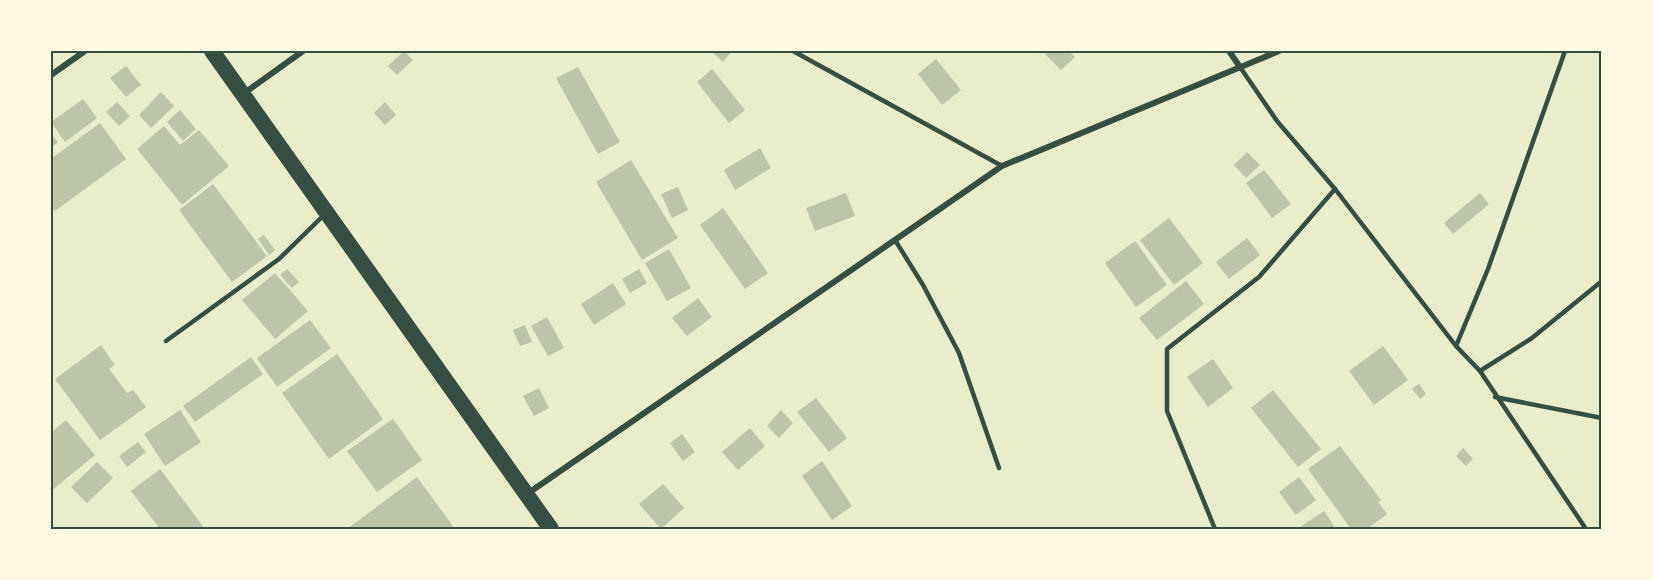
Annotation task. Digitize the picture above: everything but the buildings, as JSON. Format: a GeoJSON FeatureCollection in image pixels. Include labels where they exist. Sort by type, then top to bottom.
{"type":"FeatureCollection","features":[{"type":"Feature","properties":{"kind":"highway"},"geometry":{"type":"LineString","coordinates":[[212,51],[551,529]]}},
{"type":"Feature","properties":{"kind":"street"},"geometry":{"type":"LineString","coordinates":[[51,75],[85,51]]}},
{"type":"Feature","properties":{"kind":"street"},"geometry":{"type":"LineString","coordinates":[[243,94],[303,51]]}},
{"type":"Feature","properties":{"kind":"street"},"geometry":{"type":"LineString","coordinates":[[1229,51],[1240,67]]}},
{"type":"Feature","properties":{"kind":"street"},"geometry":{"type":"LineString","coordinates":[[527,494],[1002,166],[1279,51]]}},
{"type":"Feature","properties":{"kind":"lane"},"geometry":{"type":"LineString","coordinates":[[793,51],[1002,166]]}},
{"type":"Feature","properties":{"kind":"lane"},"geometry":{"type":"LineString","coordinates":[[1456,346],[1488,269],[1565,51]]}},
{"type":"Feature","properties":{"kind":"lane"},"geometry":{"type":"LineString","coordinates":[[1240,67],[1277,121],[1335,189],[1456,346],[1480,371],[1495,397],[1586,529]]}},
{"type":"Feature","properties":{"kind":"lane"},"geometry":{"type":"LineString","coordinates":[[1215,529],[1167,411],[1167,349],[1259,278],[1335,189]]}},
{"type":"Feature","properties":{"kind":"lane"},"geometry":{"type":"LineString","coordinates":[[166,341],[279,259],[327,212]]}},
{"type":"Feature","properties":{"kind":"lane"},"geometry":{"type":"LineString","coordinates":[[895,240],[923,285],[959,353],[999,468]]}},
{"type":"Feature","properties":{"kind":"lane"},"geometry":{"type":"LineString","coordinates":[[1480,371],[1532,338],[1602,281]]}},
{"type":"Feature","properties":{"kind":"lane"},"geometry":{"type":"LineString","coordinates":[[1495,397],[1602,418]]}}]}
